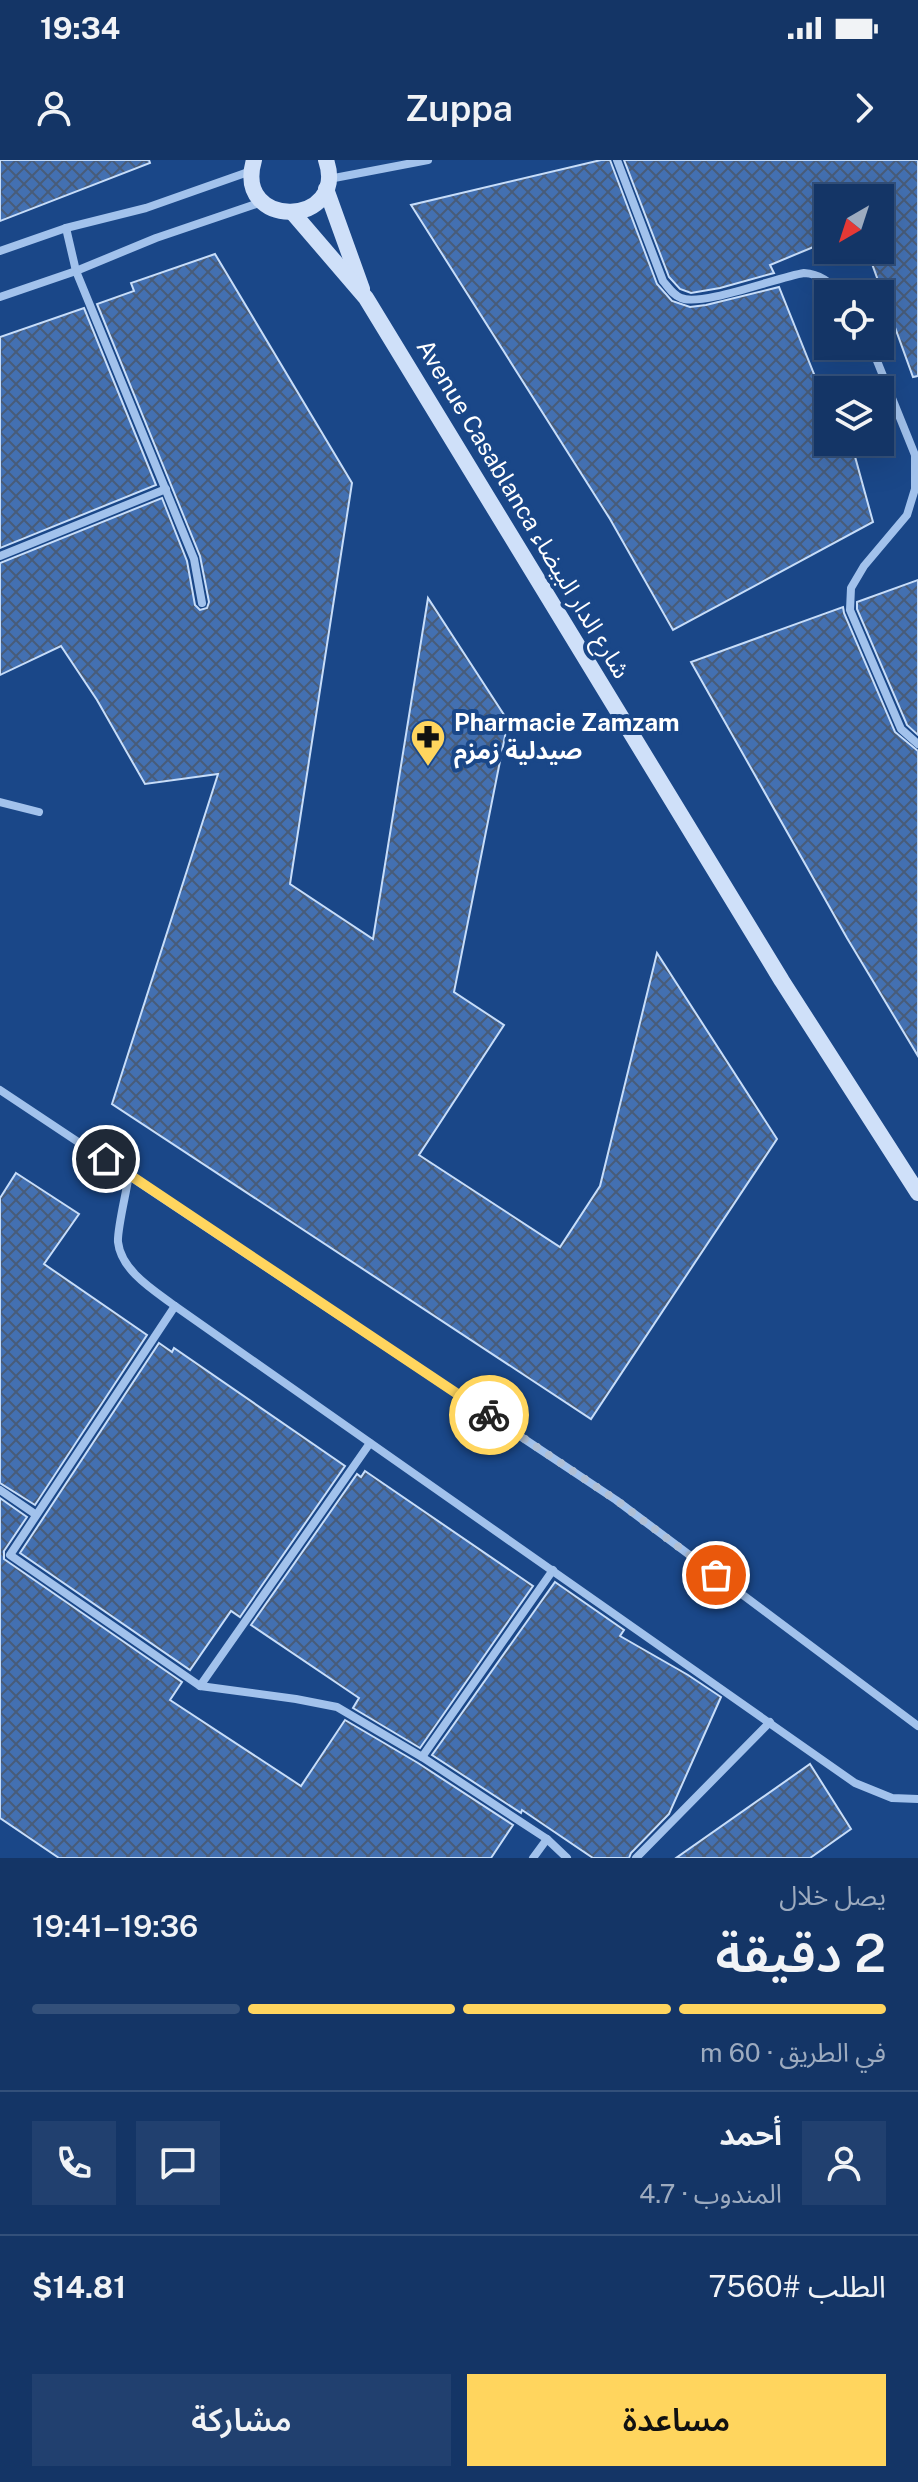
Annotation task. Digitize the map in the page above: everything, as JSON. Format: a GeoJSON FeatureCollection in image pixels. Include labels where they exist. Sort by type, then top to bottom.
{"type":"FeatureCollection","features":[{"type":"Feature","properties":{"kind":"street","name":"Avenue Casablanca شارع الدار البيضاء"},"geometry":{"type":"LineString","coordinates":[[326,160],[329,169],[327,184],[366,298]]}},
{"type":"Feature","properties":{"kind":"street"},"geometry":{"type":"LineString","coordinates":[[0,251],[66,228],[146,208],[252,166],[252,182],[262,202],[272,209],[293,213],[314,205],[327,184],[428,160]]}},
{"type":"Feature","properties":{"kind":"street"},"geometry":{"type":"LineString","coordinates":[[617,160],[663,281],[683,299],[730,292],[804,273],[817,274],[826,280]]}},
{"type":"Feature","properties":{"kind":"street"},"geometry":{"type":"LineString","coordinates":[[0,297],[262,202]]}},
{"type":"Feature","properties":{"kind":"street","name":"Avenue Casablanca شارع الدار البيضاء"},"geometry":{"type":"LineString","coordinates":[[293,213],[366,298],[782,981],[918,1193]]}},
{"type":"Feature","properties":{"kind":"street"},"geometry":{"type":"LineString","coordinates":[[66,228],[76,271],[194,559],[202,603]]}},
{"type":"Feature","properties":{"kind":"street"},"geometry":{"type":"LineString","coordinates":[[877,360],[915,455],[915,489],[907,515],[864,566],[851,588],[850,610],[901,729],[918,744]]}},
{"type":"Feature","properties":{"kind":"street"},"geometry":{"type":"LineString","coordinates":[[0,556],[166,489]]}},
{"type":"Feature","properties":{"kind":"street"},"geometry":{"type":"LineString","coordinates":[[0,802],[39,812]]}},
{"type":"Feature","properties":{"kind":"street"},"geometry":{"type":"LineString","coordinates":[[0,1090],[616,1500],[918,1726]]}},
{"type":"Feature","properties":{"kind":"street"},"geometry":{"type":"LineString","coordinates":[[129,1174],[118,1242],[126,1262],[143,1282],[855,1783],[892,1798],[918,1799]]}},
{"type":"Feature","properties":{"kind":"street"},"geometry":{"type":"LineString","coordinates":[[175,1306],[10,1555],[200,1686],[337,1707],[422,1757],[547,1839],[567,1858]]}},
{"type":"Feature","properties":{"kind":"street"},"geometry":{"type":"LineString","coordinates":[[200,1686],[370,1443]]}},
{"type":"Feature","properties":{"kind":"street"},"geometry":{"type":"LineString","coordinates":[[0,1490],[35,1514]]}},
{"type":"Feature","properties":{"kind":"street"},"geometry":{"type":"LineString","coordinates":[[422,1757],[553,1570]]}},
{"type":"Feature","properties":{"kind":"street"},"geometry":{"type":"LineString","coordinates":[[636,1858],[770,1722]]}},
{"type":"Feature","properties":{"kind":"street"},"geometry":{"type":"LineString","coordinates":[[533,1858],[547,1839]]}},
{"type":"Feature","properties":{"kind":"building"},"geometry":{"type":"Polygon","coordinates":[[[0,160],[149,160],[150,163],[0,221],[0,160]]]}},
{"type":"Feature","properties":{"kind":"building"},"geometry":{"type":"Polygon","coordinates":[[[610,160],[657,284],[672,301],[690,307],[706,305],[779,287],[815,376],[814,456],[855,456],[873,522],[673,630],[610,519],[411,205],[610,160]]]}},
{"type":"Feature","properties":{"kind":"building"},"geometry":{"type":"Polygon","coordinates":[[[624,160],[918,160],[918,376],[913,377],[894,325],[894,280],[878,280],[872,264],[894,264],[894,184],[814,184],[814,247],[770,265],[774,273],[691,293],[680,289],[669,277],[624,160]]]}},
{"type":"Feature","properties":{"kind":"building"},"geometry":{"type":"Polygon","coordinates":[[[215,254],[352,483],[290,884],[373,939],[428,598],[508,721],[454,992],[504,1025],[419,1155],[560,1247],[600,1186],[657,953],[777,1139],[591,1419],[112,1104],[218,774],[145,784],[97,700],[61,646],[0,675],[0,563],[162,498],[187,561],[195,605],[200,610],[207,608],[209,602],[200,556],[97,304],[134,291],[131,283],[215,254]]]}},
{"type":"Feature","properties":{"kind":"building"},"geometry":{"type":"Polygon","coordinates":[[[84,308],[156,485],[0,548],[0,337],[84,308]]]}},
{"type":"Feature","properties":{"kind":"building"},"geometry":{"type":"Polygon","coordinates":[[[918,580],[918,735],[907,725],[857,609],[857,602],[918,580]]]}},
{"type":"Feature","properties":{"kind":"building"},"geometry":{"type":"Polygon","coordinates":[[[843,607],[895,732],[918,751],[918,1056],[847,938],[691,662],[843,607]]]}},
{"type":"Feature","properties":{"kind":"building"},"geometry":{"type":"Polygon","coordinates":[[[16,1173],[79,1214],[44,1264],[147,1335],[35,1505],[0,1483],[0,1198],[16,1173]]]}},
{"type":"Feature","properties":{"kind":"building"},"geometry":{"type":"Polygon","coordinates":[[[159,1343],[172,1352],[174,1348],[345,1466],[240,1617],[231,1611],[190,1670],[20,1553],[159,1343]]]}},
{"type":"Feature","properties":{"kind":"building"},"geometry":{"type":"Polygon","coordinates":[[[365,1471],[533,1586],[420,1748],[353,1708],[359,1698],[251,1625],[357,1474],[361,1477],[365,1471]]]}},
{"type":"Feature","properties":{"kind":"building"},"geometry":{"type":"Polygon","coordinates":[[[0,1498],[27,1517],[4,1551],[4,1559],[182,1682],[170,1700],[301,1786],[345,1720],[513,1825],[491,1858],[59,1858],[0,1818],[0,1498]]]}},
{"type":"Feature","properties":{"kind":"building"},"geometry":{"type":"Polygon","coordinates":[[[555,1582],[624,1630],[620,1636],[721,1697],[669,1814],[629,1858],[593,1858],[432,1755],[555,1582]]]}},
{"type":"Feature","properties":{"kind":"building"},"geometry":{"type":"Polygon","coordinates":[[[810,1764],[851,1829],[810,1858],[676,1858],[810,1764]]]}},
{"type":"Feature","properties":{"kind":"way so far"},"geometry":{"type":"LineString","coordinates":[[489,1415],[616,1500],[716,1575]]}},
{"type":"Feature","properties":{"kind":"place","name":"Pharmacie Zamzam صيدلية زمزم"},"geometry":{"type":"Point","coordinates":[428,768]}},
{"type":"Feature","properties":{"kind":"route"},"geometry":{"type":"LineString","coordinates":[[106,1159],[489,1415]]}}]}
